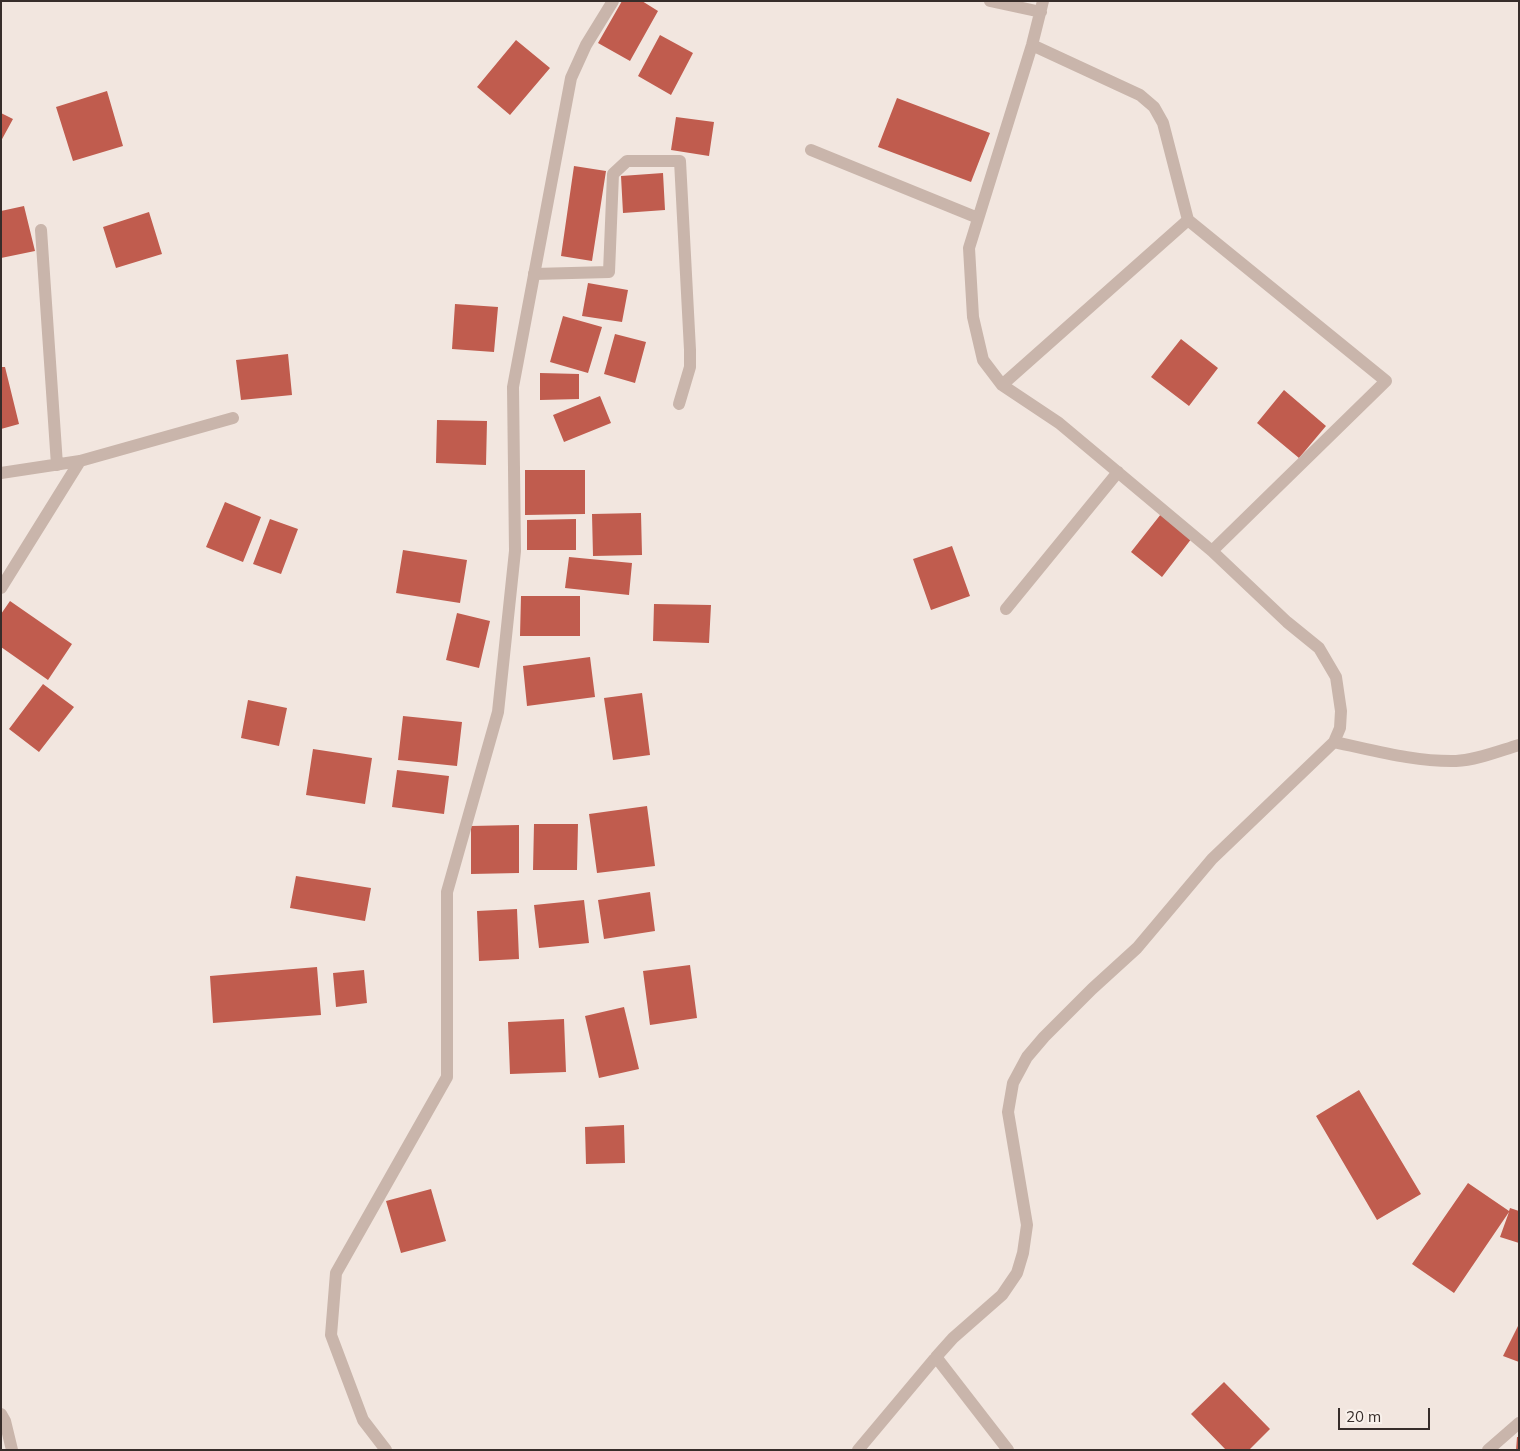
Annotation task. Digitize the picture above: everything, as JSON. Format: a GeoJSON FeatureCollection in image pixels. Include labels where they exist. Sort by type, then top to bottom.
{"type":"FeatureCollection","features":[{"type":"Feature","properties":{"kind":"street"},"geometry":{"type":"LineString","coordinates":[[386,1450],[363,1420],[331,1335],[336,1274],[447,1077],[447,892],[498,712],[515,550],[513,387],[570,78],[586,45],[613,1]]}},
{"type":"Feature","properties":{"kind":"street"},"geometry":{"type":"LineString","coordinates":[[858,1450],[953,1338],[1002,1295],[1018,1274],[1027,1225],[1008,1112],[1013,1083],[1028,1057],[1044,1037],[1092,988],[1137,948],[1212,859],[1334,742],[1340,728],[1341,711],[1336,677],[1319,648],[1287,622],[1212,551],[1060,423],[1002,386],[983,360],[973,317],[969,248],[1032,45],[1042,6],[990,1]]}},
{"type":"Feature","properties":{"kind":"street"},"geometry":{"type":"LineString","coordinates":[[1032,45],[1140,95],[1154,107],[1163,123],[1188,220],[1386,381],[1212,551]]}},
{"type":"Feature","properties":{"kind":"street"},"geometry":{"type":"LineString","coordinates":[[812,150],[978,218]]}},
{"type":"Feature","properties":{"kind":"street"},"geometry":{"type":"LineString","coordinates":[[534,274],[609,272],[613,174],[627,161],[680,162],[690,367],[679,404]]}},
{"type":"Feature","properties":{"kind":"street"},"geometry":{"type":"LineString","coordinates":[[1002,386],[1188,220]]}},
{"type":"Feature","properties":{"kind":"street"},"geometry":{"type":"LineString","coordinates":[[41,230],[57,465]]}},
{"type":"Feature","properties":{"kind":"street"},"geometry":{"type":"LineString","coordinates":[[1,473],[80,461],[233,418]]}},
{"type":"Feature","properties":{"kind":"street"},"geometry":{"type":"LineString","coordinates":[[1,588],[80,461]]}},
{"type":"Feature","properties":{"kind":"street"},"geometry":{"type":"LineString","coordinates":[[1006,609],[1118,472]]}},
{"type":"Feature","properties":{"kind":"street"},"geometry":{"type":"LineString","coordinates":[[1334,742],[1418,758],[1456,761],[1519,745]]}},
{"type":"Feature","properties":{"kind":"street"},"geometry":{"type":"LineString","coordinates":[[936,1357],[1008,1450]]}},
{"type":"Feature","properties":{"kind":"street"},"geometry":{"type":"LineString","coordinates":[[1,1414],[5,1421],[12,1450]]}},
{"type":"Feature","properties":{"kind":"street"},"geometry":{"type":"LineString","coordinates":[[1488,1450],[1519,1422]]}},
{"type":"Feature","properties":{"kind":"building"},"geometry":{"type":"Polygon","coordinates":[[[622,1],[642,1],[658,11],[630,61],[598,43],[622,1]]]}},
{"type":"Feature","properties":{"kind":"building"},"geometry":{"type":"Polygon","coordinates":[[[660,35],[693,53],[671,95],[638,76],[660,35]]]}},
{"type":"Feature","properties":{"kind":"building"},"geometry":{"type":"Polygon","coordinates":[[[516,40],[550,68],[510,115],[477,87],[516,40]]]}},
{"type":"Feature","properties":{"kind":"building"},"geometry":{"type":"Polygon","coordinates":[[[107,91],[123,146],[73,161],[56,107],[107,91]]]}},
{"type":"Feature","properties":{"kind":"building"},"geometry":{"type":"Polygon","coordinates":[[[897,98],[990,133],[971,182],[878,147],[897,98]]]}},
{"type":"Feature","properties":{"kind":"building"},"geometry":{"type":"Polygon","coordinates":[[[1,113],[13,119],[1,141],[1,113]]]}},
{"type":"Feature","properties":{"kind":"building"},"geometry":{"type":"Polygon","coordinates":[[[676,117],[714,122],[709,156],[671,150],[676,117]]]}},
{"type":"Feature","properties":{"kind":"building"},"geometry":{"type":"Polygon","coordinates":[[[574,166],[606,171],[592,261],[561,256],[574,166]]]}},
{"type":"Feature","properties":{"kind":"building"},"geometry":{"type":"Polygon","coordinates":[[[663,173],[665,210],[623,213],[621,176],[663,173]]]}},
{"type":"Feature","properties":{"kind":"building"},"geometry":{"type":"Polygon","coordinates":[[[24,206],[35,251],[1,258],[1,211],[24,206]]]}},
{"type":"Feature","properties":{"kind":"building"},"geometry":{"type":"Polygon","coordinates":[[[149,212],[162,254],[116,268],[103,227],[149,212]]]}},
{"type":"Feature","properties":{"kind":"building"},"geometry":{"type":"Polygon","coordinates":[[[588,283],[628,290],[622,322],[582,316],[588,283]]]}},
{"type":"Feature","properties":{"kind":"building"},"geometry":{"type":"Polygon","coordinates":[[[455,304],[498,307],[494,352],[452,349],[455,304]]]}},
{"type":"Feature","properties":{"kind":"building"},"geometry":{"type":"Polygon","coordinates":[[[563,316],[602,327],[588,373],[550,362],[563,316]]]}},
{"type":"Feature","properties":{"kind":"building"},"geometry":{"type":"Polygon","coordinates":[[[615,334],[646,342],[635,383],[604,374],[615,334]]]}},
{"type":"Feature","properties":{"kind":"building"},"geometry":{"type":"Polygon","coordinates":[[[1181,339],[1218,368],[1189,406],[1151,377],[1181,339]]]}},
{"type":"Feature","properties":{"kind":"building"},"geometry":{"type":"Polygon","coordinates":[[[288,354],[292,395],[241,400],[236,360],[288,354]]]}},
{"type":"Feature","properties":{"kind":"building"},"geometry":{"type":"Polygon","coordinates":[[[1,367],[5,367],[19,424],[1,429],[1,367]]]}},
{"type":"Feature","properties":{"kind":"building"},"geometry":{"type":"Polygon","coordinates":[[[540,373],[579,374],[579,399],[540,400],[540,373]]]}},
{"type":"Feature","properties":{"kind":"building"},"geometry":{"type":"Polygon","coordinates":[[[1284,390],[1326,426],[1299,458],[1257,423],[1284,390]]]}},
{"type":"Feature","properties":{"kind":"building"},"geometry":{"type":"Polygon","coordinates":[[[600,396],[611,423],[564,442],[553,415],[600,396]]]}},
{"type":"Feature","properties":{"kind":"building"},"geometry":{"type":"Polygon","coordinates":[[[437,420],[487,421],[486,465],[436,463],[437,420]]]}},
{"type":"Feature","properties":{"kind":"building"},"geometry":{"type":"Polygon","coordinates":[[[525,470],[585,470],[585,514],[525,515],[525,470]]]}},
{"type":"Feature","properties":{"kind":"building"},"geometry":{"type":"Polygon","coordinates":[[[225,502],[261,517],[243,562],[206,547],[225,502]]]}},
{"type":"Feature","properties":{"kind":"building"},"geometry":{"type":"Polygon","coordinates":[[[641,513],[642,555],[593,556],[592,514],[641,513]]]}},
{"type":"Feature","properties":{"kind":"building"},"geometry":{"type":"Polygon","coordinates":[[[1161,514],[1192,538],[1162,577],[1131,552],[1161,514]]]}},
{"type":"Feature","properties":{"kind":"building"},"geometry":{"type":"Polygon","coordinates":[[[270,519],[298,529],[281,574],[253,564],[270,519]]]}},
{"type":"Feature","properties":{"kind":"building"},"geometry":{"type":"Polygon","coordinates":[[[576,519],[576,550],[527,550],[527,520],[576,519]]]}},
{"type":"Feature","properties":{"kind":"building"},"geometry":{"type":"Polygon","coordinates":[[[952,546],[970,596],[931,610],[913,559],[952,546]]]}},
{"type":"Feature","properties":{"kind":"building"},"geometry":{"type":"Polygon","coordinates":[[[403,550],[467,560],[460,603],[396,593],[403,550]]]}},
{"type":"Feature","properties":{"kind":"building"},"geometry":{"type":"Polygon","coordinates":[[[569,557],[632,563],[629,595],[565,588],[569,557]]]}},
{"type":"Feature","properties":{"kind":"building"},"geometry":{"type":"Polygon","coordinates":[[[521,596],[580,596],[580,636],[520,636],[521,596]]]}},
{"type":"Feature","properties":{"kind":"building"},"geometry":{"type":"Polygon","coordinates":[[[10,601],[72,644],[48,680],[1,647],[1,614],[10,601]]]}},
{"type":"Feature","properties":{"kind":"building"},"geometry":{"type":"Polygon","coordinates":[[[654,604],[711,605],[709,643],[653,641],[654,604]]]}},
{"type":"Feature","properties":{"kind":"building"},"geometry":{"type":"Polygon","coordinates":[[[457,613],[490,621],[479,668],[446,660],[457,613]]]}},
{"type":"Feature","properties":{"kind":"building"},"geometry":{"type":"Polygon","coordinates":[[[590,657],[595,697],[527,706],[523,666],[590,657]]]}},
{"type":"Feature","properties":{"kind":"building"},"geometry":{"type":"Polygon","coordinates":[[[43,684],[74,707],[39,752],[9,729],[43,684]]]}},
{"type":"Feature","properties":{"kind":"building"},"geometry":{"type":"Polygon","coordinates":[[[642,693],[650,755],[613,760],[604,698],[642,693]]]}},
{"type":"Feature","properties":{"kind":"building"},"geometry":{"type":"Polygon","coordinates":[[[248,700],[287,708],[279,746],[241,738],[248,700]]]}},
{"type":"Feature","properties":{"kind":"building"},"geometry":{"type":"Polygon","coordinates":[[[403,716],[462,722],[457,766],[398,760],[403,716]]]}},
{"type":"Feature","properties":{"kind":"building"},"geometry":{"type":"Polygon","coordinates":[[[313,749],[372,758],[365,804],[306,795],[313,749]]]}},
{"type":"Feature","properties":{"kind":"building"},"geometry":{"type":"Polygon","coordinates":[[[397,770],[449,776],[444,814],[392,807],[397,770]]]}},
{"type":"Feature","properties":{"kind":"building"},"geometry":{"type":"Polygon","coordinates":[[[647,806],[655,866],[597,873],[589,814],[647,806]]]}},
{"type":"Feature","properties":{"kind":"building"},"geometry":{"type":"Polygon","coordinates":[[[534,824],[578,824],[577,870],[533,870],[534,824]]]}},
{"type":"Feature","properties":{"kind":"building"},"geometry":{"type":"Polygon","coordinates":[[[519,825],[519,873],[471,874],[471,826],[519,825]]]}},
{"type":"Feature","properties":{"kind":"building"},"geometry":{"type":"Polygon","coordinates":[[[296,876],[371,888],[365,921],[290,908],[296,876]]]}},
{"type":"Feature","properties":{"kind":"building"},"geometry":{"type":"Polygon","coordinates":[[[650,892],[655,931],[604,939],[598,900],[650,892]]]}},
{"type":"Feature","properties":{"kind":"building"},"geometry":{"type":"Polygon","coordinates":[[[584,900],[589,943],[539,948],[534,905],[584,900]]]}},
{"type":"Feature","properties":{"kind":"building"},"geometry":{"type":"Polygon","coordinates":[[[517,909],[519,959],[479,961],[477,911],[517,909]]]}},
{"type":"Feature","properties":{"kind":"building"},"geometry":{"type":"Polygon","coordinates":[[[690,965],[697,1018],[650,1025],[643,971],[690,965]]]}},
{"type":"Feature","properties":{"kind":"building"},"geometry":{"type":"Polygon","coordinates":[[[317,967],[321,1015],[213,1023],[210,976],[317,967]]]}},
{"type":"Feature","properties":{"kind":"building"},"geometry":{"type":"Polygon","coordinates":[[[364,970],[367,1003],[336,1007],[333,973],[364,970]]]}},
{"type":"Feature","properties":{"kind":"building"},"geometry":{"type":"Polygon","coordinates":[[[624,1007],[639,1069],[599,1078],[585,1016],[624,1007]]]}},
{"type":"Feature","properties":{"kind":"building"},"geometry":{"type":"Polygon","coordinates":[[[564,1019],[566,1072],[510,1074],[508,1022],[564,1019]]]}},
{"type":"Feature","properties":{"kind":"building"},"geometry":{"type":"Polygon","coordinates":[[[1359,1090],[1421,1194],[1377,1220],[1316,1116],[1359,1090]]]}},
{"type":"Feature","properties":{"kind":"building"},"geometry":{"type":"Polygon","coordinates":[[[624,1125],[625,1163],[586,1164],[585,1127],[624,1125]]]}},
{"type":"Feature","properties":{"kind":"building"},"geometry":{"type":"Polygon","coordinates":[[[1468,1183],[1509,1211],[1510,1208],[1519,1211],[1519,1243],[1500,1237],[1509,1212],[1454,1293],[1412,1264],[1468,1183]]]}},
{"type":"Feature","properties":{"kind":"building"},"geometry":{"type":"Polygon","coordinates":[[[431,1189],[446,1241],[401,1253],[386,1201],[431,1189]]]}},
{"type":"Feature","properties":{"kind":"building"},"geometry":{"type":"Polygon","coordinates":[[[1519,1324],[1519,1362],[1503,1356],[1519,1324]]]}},
{"type":"Feature","properties":{"kind":"building"},"geometry":{"type":"Polygon","coordinates":[[[1224,1382],[1270,1429],[1249,1450],[1226,1450],[1191,1414],[1224,1382]]]}},
{"type":"Feature","properties":{"kind":"building"},"geometry":{"type":"Polygon","coordinates":[[[1517,1437],[1519,1437],[1519,1450],[1516,1450],[1517,1437]]]}}]}
